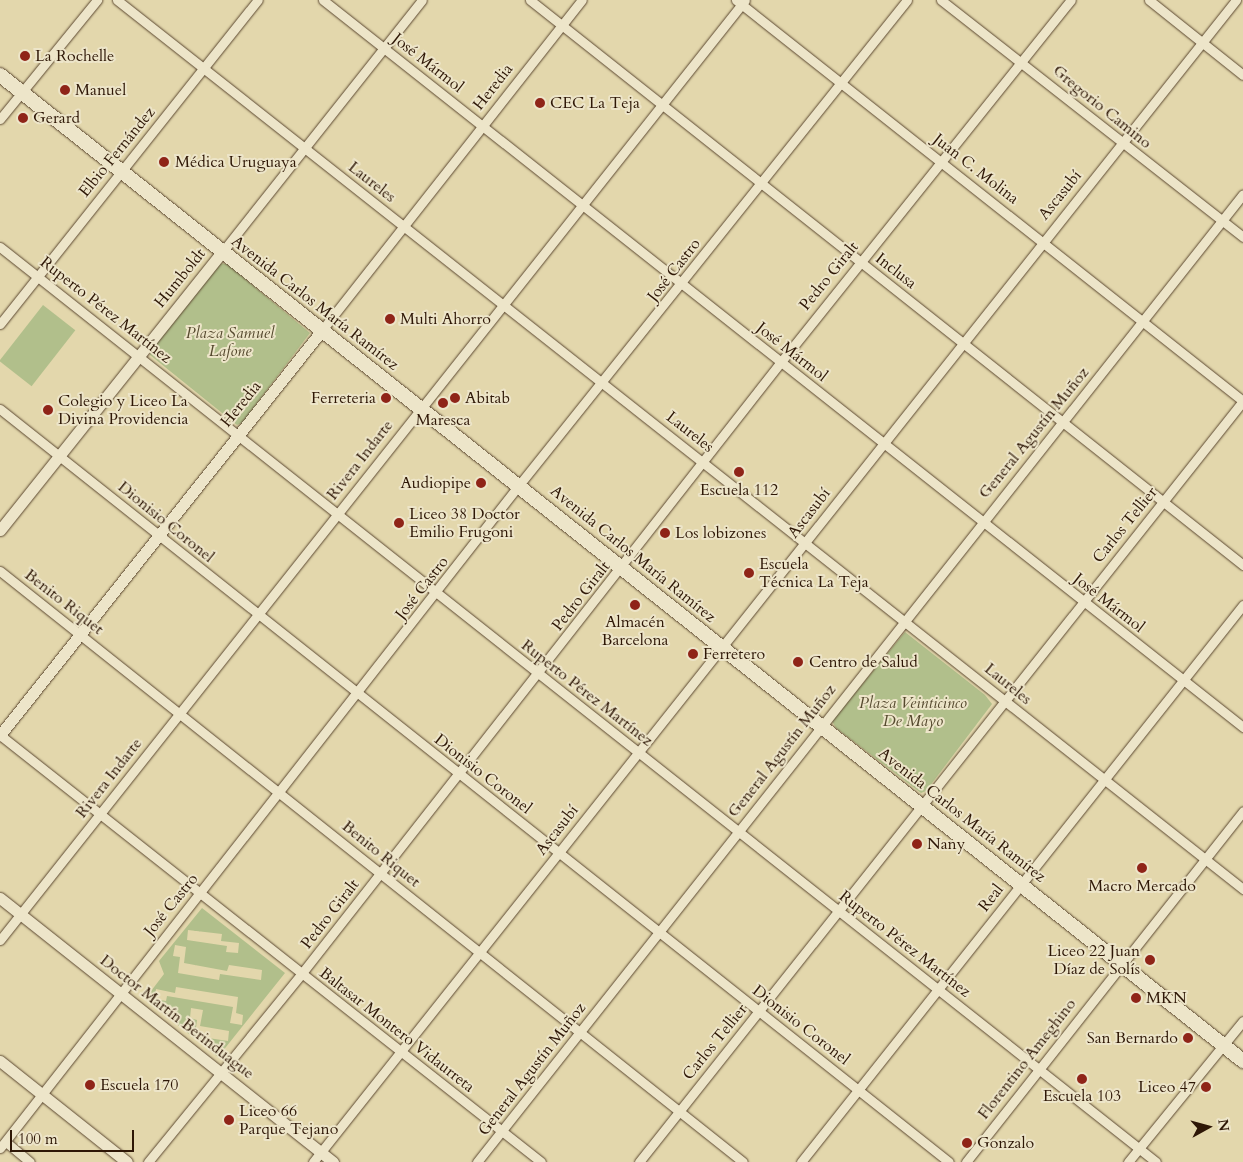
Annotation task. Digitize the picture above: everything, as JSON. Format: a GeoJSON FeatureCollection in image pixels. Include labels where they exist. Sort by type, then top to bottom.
{"type":"FeatureCollection","features":[{"type":"Feature","properties":{"kind":"main road","name":"Avenida Carlos María Ramírez"},"geometry":{"type":"LineString","coordinates":[[0,75],[1122,963],[1243,1061]]}},
{"type":"Feature","properties":{"kind":"street"},"geometry":{"type":"LineString","coordinates":[[0,119],[97,0]]}},
{"type":"Feature","properties":{"kind":"street","name":"Laureles"},"geometry":{"type":"LineString","coordinates":[[117,0],[904,619],[1243,889]]}},
{"type":"Feature","properties":{"kind":"street","name":"Elbio Fernández"},"geometry":{"type":"LineString","coordinates":[[0,324],[258,0]]}},
{"type":"Feature","properties":{"kind":"street","name":"José Mármol"},"geometry":{"type":"LineString","coordinates":[[323,0],[483,125],[780,363],[885,441],[1082,602],[1243,727]]}},
{"type":"Feature","properties":{"kind":"street","name":"Humboldt"},"geometry":{"type":"LineString","coordinates":[[0,530],[138,355],[306,150],[422,0]]}},
{"type":"Feature","properties":{"kind":"street","name":"Inclusa"},"geometry":{"type":"LineString","coordinates":[[530,0],[1243,565]]}},
{"type":"Feature","properties":{"kind":"street","name":"Heredia"},"geometry":{"type":"LineString","coordinates":[[0,735],[82,634],[582,0]]}},
{"type":"Feature","properties":{"kind":"street","name":"José Castro"},"geometry":{"type":"LineString","coordinates":[[3,1145],[120,993],[438,593],[519,485],[604,384],[907,0]]}},
{"type":"Feature","properties":{"kind":"street","name":"Gregorio Camino"},"geometry":{"type":"LineString","coordinates":[[941,0],[1243,237]]}},
{"type":"Feature","properties":{"kind":"street","name":"Pedro Giralt"},"geometry":{"type":"LineString","coordinates":[[148,1162],[302,973],[458,773],[540,673],[780,363],[940,161],[1072,0]]}},
{"type":"Feature","properties":{"kind":"street"},"geometry":{"type":"LineString","coordinates":[[1149,0],[1243,75]]}},
{"type":"Feature","properties":{"kind":"street","name":"Ascasubí"},"geometry":{"type":"LineString","coordinates":[[313,1162],[481,952],[637,751],[805,543],[962,342],[1236,0]]}},
{"type":"Feature","properties":{"kind":"street","name":"Juan C. Molina"},"geometry":{"type":"LineString","coordinates":[[740,1],[841,83],[1043,240],[1243,401]]}},
{"type":"Feature","properties":{"kind":"street","name":"Rivera Indarte"},"geometry":{"type":"LineString","coordinates":[[0,940],[420,408],[583,206],[740,1]]}},
{"type":"Feature","properties":{"kind":"street","name":"General Agustín Muñoz"},"geometry":{"type":"LineString","coordinates":[[478,1162],[660,932],[820,725],[1243,194]]}},
{"type":"Feature","properties":{"kind":"street","name":"Ruperto Pérez Martínez"},"geometry":{"type":"LineString","coordinates":[[0,247],[1156,1162]]}},
{"type":"Feature","properties":{"kind":"street","name":"Carlos Tellier"},"geometry":{"type":"LineString","coordinates":[[639,1162],[1243,401]]}},
{"type":"Feature","properties":{"kind":"street","name":"Dionisio Coronel"},"geometry":{"type":"LineString","coordinates":[[0,409],[257,615],[949,1162]]}},
{"type":"Feature","properties":{"kind":"street","name":"Benito Riquet"},"geometry":{"type":"LineString","coordinates":[[0,571],[281,792],[743,1162]]}},
{"type":"Feature","properties":{"kind":"street","name":"Real"},"geometry":{"type":"LineString","coordinates":[[801,1162],[1243,605]]}},
{"type":"Feature","properties":{"kind":"street","name":"Baltasar Montero Vidaurreta"},"geometry":{"type":"LineString","coordinates":[[0,735],[541,1162]]}},
{"type":"Feature","properties":{"kind":"street","name":"Florentino Ameghino"},"geometry":{"type":"LineString","coordinates":[[966,1162],[1038,1068],[1243,811]]}},
{"type":"Feature","properties":{"kind":"street","name":"Doctor Martín Berinduague"},"geometry":{"type":"LineString","coordinates":[[0,898],[333,1162]]}},
{"type":"Feature","properties":{"kind":"street"},"geometry":{"type":"LineString","coordinates":[[1128,1162],[1243,1021]]}},
{"type":"Feature","properties":{"kind":"street"},"geometry":{"type":"LineString","coordinates":[[0,1061],[127,1162]]}},
{"type":"Feature","properties":{"kind":"street"},"geometry":{"type":"LineString","coordinates":[[3,1145],[30,1162]]}},
{"type":"Feature","properties":{"kind":"green space","name":"Plaza Samuel Lafone"},"geometry":{"type":"Polygon","coordinates":[[[218,263],[227,264],[310,333],[242,423],[237,425],[150,355],[150,349],[218,263]]]}},
{"type":"Feature","properties":{"kind":"green space"},"geometry":{"type":"Polygon","coordinates":[[[43,305],[75,330],[32,386],[0,360],[43,305]]]}},
{"type":"Feature","properties":{"kind":"green space","name":"Plaza Veinticinco De Mayo"},"geometry":{"type":"Polygon","coordinates":[[[905,632],[985,695],[992,704],[926,791],[921,793],[836,728],[832,721],[905,632]]]}},
{"type":"Feature","properties":{"kind":"green space"},"geometry":{"type":"Polygon","coordinates":[[[202,908],[285,973],[218,1057],[145,999],[164,974],[159,961],[202,908]],[[188,930],[187,940],[227,946],[226,952],[238,953],[239,943],[221,941],[222,934],[188,930]],[[175,945],[173,956],[180,957],[178,973],[219,980],[220,974],[261,980],[262,970],[229,965],[227,971],[184,963],[186,947],[175,945]],[[176,987],[175,993],[156,989],[155,999],[166,1001],[167,996],[233,1007],[230,1023],[242,1025],[243,1015],[236,1013],[238,997],[176,987]],[[191,1008],[190,1018],[197,1020],[195,1036],[228,1041],[229,1031],[200,1026],[203,1010],[191,1008]]]}},
{"type":"Feature","properties":{"kind":"place","name":"La Rochelle"},"geometry":{"type":"Point","coordinates":[25,56]}},
{"type":"Feature","properties":{"kind":"place","name":"Manuel"},"geometry":{"type":"Point","coordinates":[65,90]}},
{"type":"Feature","properties":{"kind":"place","name":"CEC La Teja"},"geometry":{"type":"Point","coordinates":[540,103]}},
{"type":"Feature","properties":{"kind":"place","name":"Gerard"},"geometry":{"type":"Point","coordinates":[23,118]}},
{"type":"Feature","properties":{"kind":"place","name":"Médica Uruguaya"},"geometry":{"type":"Point","coordinates":[164,162]}},
{"type":"Feature","properties":{"kind":"place","name":"Multi Ahorro"},"geometry":{"type":"Point","coordinates":[390,319]}},
{"type":"Feature","properties":{"kind":"place","name":"Ferreteria"},"geometry":{"type":"Point","coordinates":[386,398]}},
{"type":"Feature","properties":{"kind":"place","name":"Abitab"},"geometry":{"type":"Point","coordinates":[455,398]}},
{"type":"Feature","properties":{"kind":"place","name":"Maresca"},"geometry":{"type":"Point","coordinates":[443,403]}},
{"type":"Feature","properties":{"kind":"place","name":"Colegio y Liceo La Divina Providencia"},"geometry":{"type":"Point","coordinates":[48,410]}},
{"type":"Feature","properties":{"kind":"place","name":"Escuela 112"},"geometry":{"type":"Point","coordinates":[739,472]}},
{"type":"Feature","properties":{"kind":"place","name":"Audiopipe"},"geometry":{"type":"Point","coordinates":[481,483]}},
{"type":"Feature","properties":{"kind":"place","name":"Liceo 38 Doctor Emilio Frugoni"},"geometry":{"type":"Point","coordinates":[399,523]}},
{"type":"Feature","properties":{"kind":"place","name":"Los lobizones"},"geometry":{"type":"Point","coordinates":[665,533]}},
{"type":"Feature","properties":{"kind":"place","name":"Escuela Técnica La Teja"},"geometry":{"type":"Point","coordinates":[749,573]}},
{"type":"Feature","properties":{"kind":"place","name":"Almacén Barcelona"},"geometry":{"type":"Point","coordinates":[635,605]}},
{"type":"Feature","properties":{"kind":"place","name":"Ferretero"},"geometry":{"type":"Point","coordinates":[693,654]}},
{"type":"Feature","properties":{"kind":"place","name":"Centro de Salud"},"geometry":{"type":"Point","coordinates":[798,662]}},
{"type":"Feature","properties":{"kind":"place","name":"Nany"},"geometry":{"type":"Point","coordinates":[917,844]}},
{"type":"Feature","properties":{"kind":"place","name":"Macro Mercado"},"geometry":{"type":"Point","coordinates":[1142,868]}},
{"type":"Feature","properties":{"kind":"place","name":"Liceo 22 Juan Díaz de Solís"},"geometry":{"type":"Point","coordinates":[1150,960]}},
{"type":"Feature","properties":{"kind":"place","name":"MKN"},"geometry":{"type":"Point","coordinates":[1136,998]}},
{"type":"Feature","properties":{"kind":"place","name":"San Bernardo"},"geometry":{"type":"Point","coordinates":[1188,1038]}},
{"type":"Feature","properties":{"kind":"place","name":"Escuela 103"},"geometry":{"type":"Point","coordinates":[1082,1079]}},
{"type":"Feature","properties":{"kind":"place","name":"Escuela 170"},"geometry":{"type":"Point","coordinates":[90,1085]}},
{"type":"Feature","properties":{"kind":"place","name":"Liceo 47"},"geometry":{"type":"Point","coordinates":[1206,1087]}},
{"type":"Feature","properties":{"kind":"place","name":"Liceo 66 Parque Tejano"},"geometry":{"type":"Point","coordinates":[229,1120]}},
{"type":"Feature","properties":{"kind":"place","name":"Gonzalo"},"geometry":{"type":"Point","coordinates":[967,1143]}}]}
